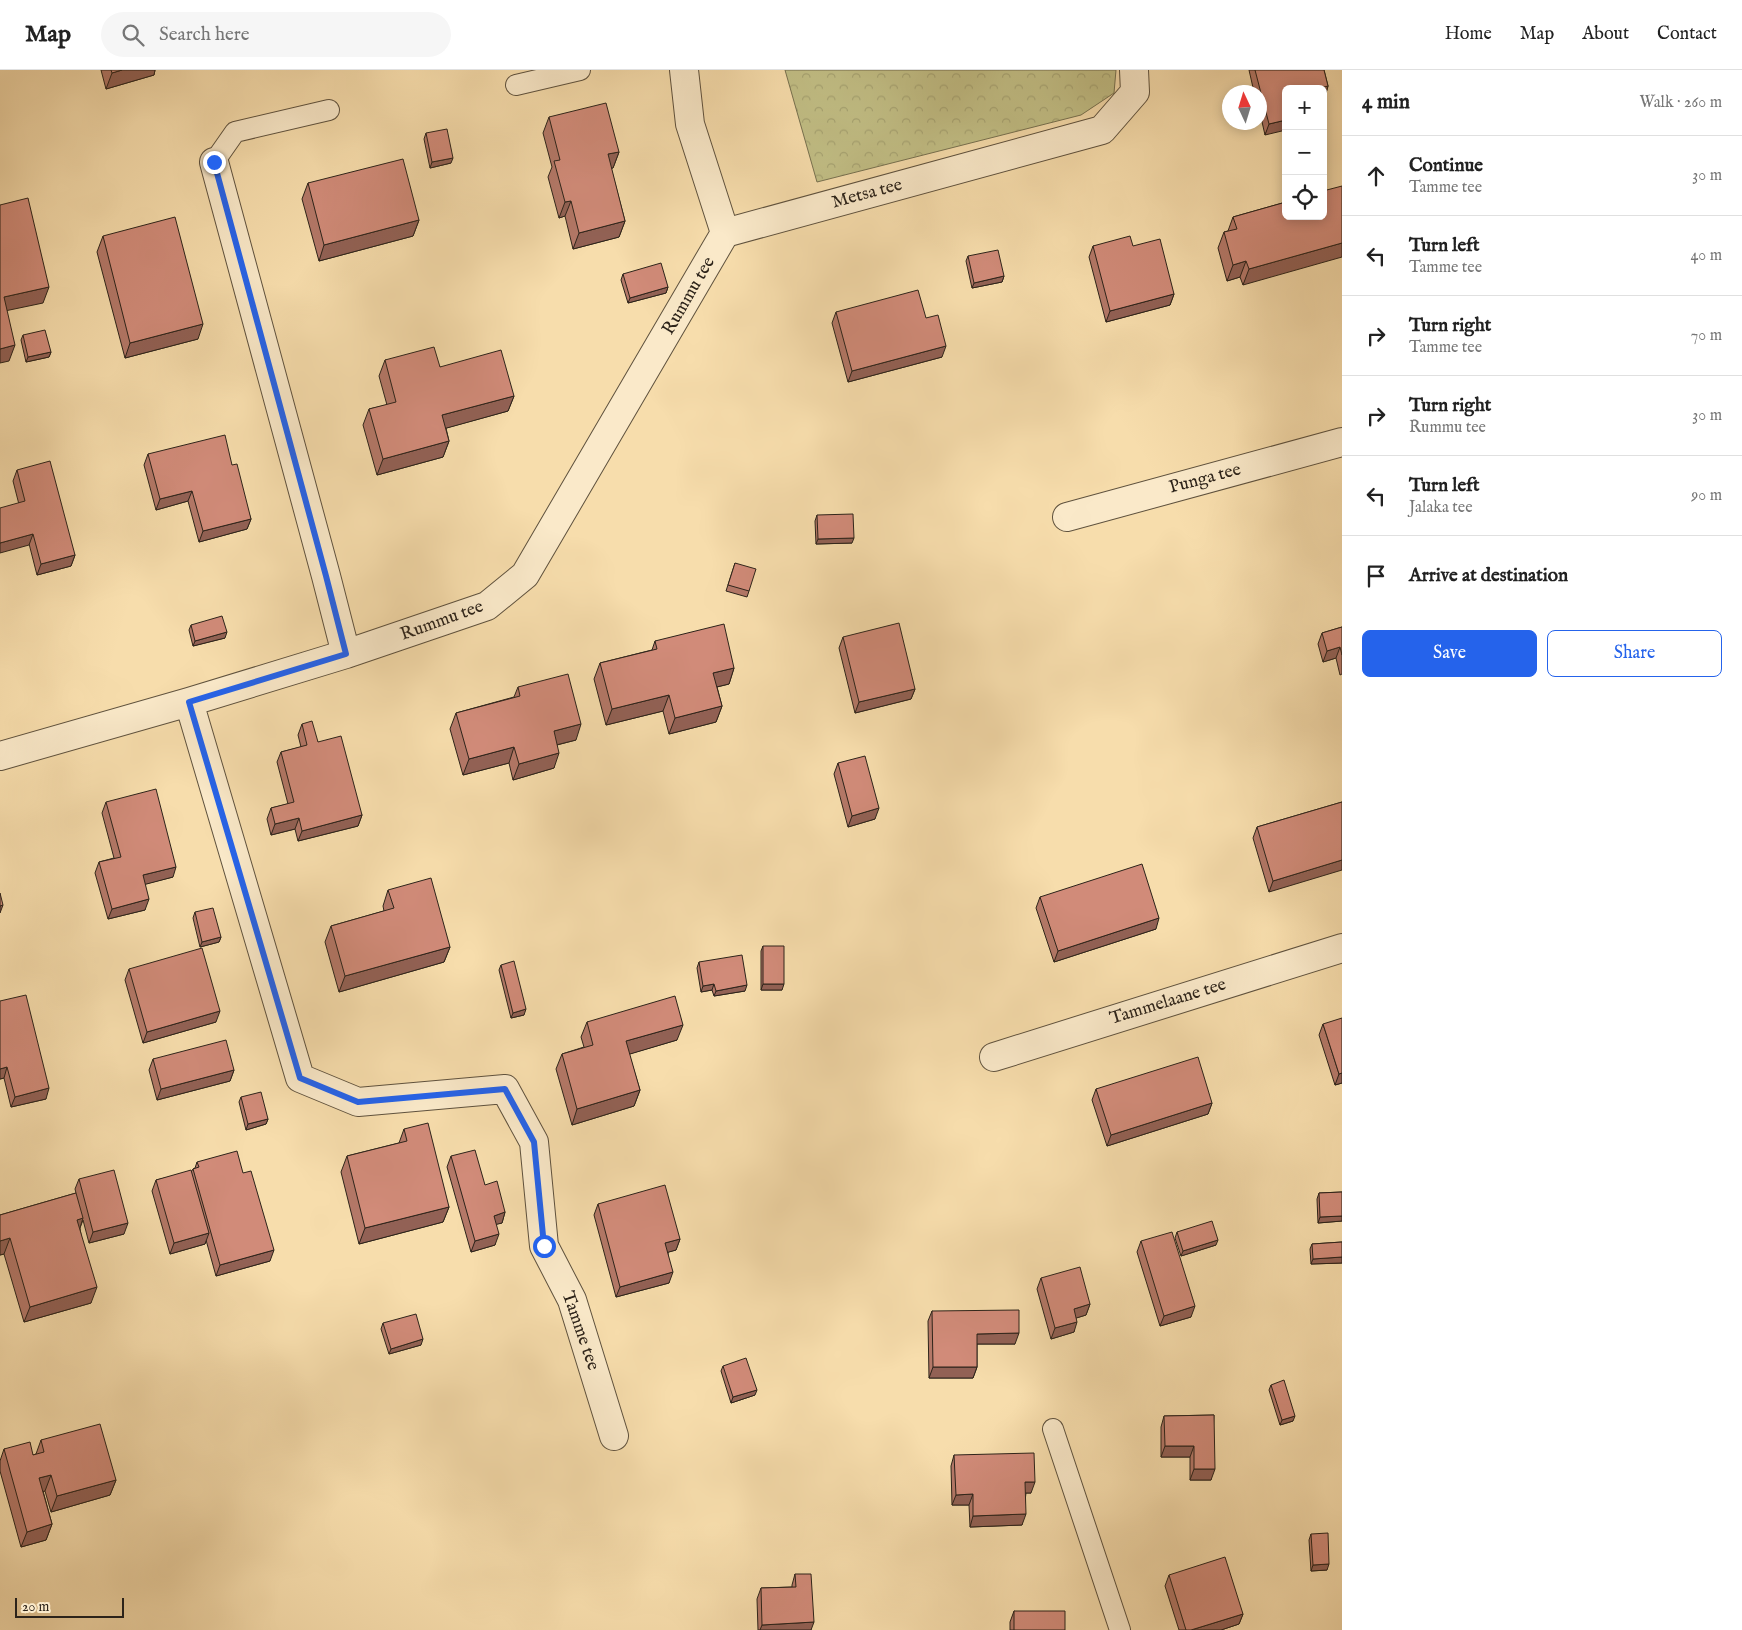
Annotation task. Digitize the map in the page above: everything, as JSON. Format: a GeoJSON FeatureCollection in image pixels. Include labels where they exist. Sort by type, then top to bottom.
{"type":"FeatureCollection","features":[{"type":"Feature","properties":{"kind":"street"},"geometry":{"type":"LineString","coordinates":[[684,70],[690,124],[725,233]]}},
{"type":"Feature","properties":{"kind":"street","name":"Metsa tee"},"geometry":{"type":"LineString","coordinates":[[725,233],[1102,130],[1135,92],[1134,70]]}},
{"type":"Feature","properties":{"kind":"street"},"geometry":{"type":"LineString","coordinates":[[214,162],[346,654]]}},
{"type":"Feature","properties":{"kind":"street","name":"Rummu tee"},"geometry":{"type":"LineString","coordinates":[[0,756],[189,702],[346,654],[487,606],[525,575],[725,233]]}},
{"type":"Feature","properties":{"kind":"street","name":"Punga tee"},"geometry":{"type":"LineString","coordinates":[[1067,517],[1342,442]]}},
{"type":"Feature","properties":{"kind":"street","name":"Tamme tee"},"geometry":{"type":"LineString","coordinates":[[189,702],[300,1078],[358,1102],[505,1089],[534,1142],[544,1246],[572,1300],[614,1436]]}},
{"type":"Feature","properties":{"kind":"street","name":"Tammelaane tee"},"geometry":{"type":"LineString","coordinates":[[994,1057],[1342,948]]}},
{"type":"Feature","properties":{"kind":"lane"},"geometry":{"type":"LineString","coordinates":[[516,85],[580,70]]}},
{"type":"Feature","properties":{"kind":"lane"},"geometry":{"type":"LineString","coordinates":[[214,162],[235,132],[329,110]]}},
{"type":"Feature","properties":{"kind":"lane"},"geometry":{"type":"LineString","coordinates":[[1053,1429],[1120,1630]]}},
{"type":"Feature","properties":{"kind":"green space"},"geometry":{"type":"Polygon","coordinates":[[[785,70],[1116,70],[1114,93],[1081,115],[817,182],[785,70]]]}},
{"type":"Feature","properties":{"kind":"building"},"geometry":{"type":"Polygon","coordinates":[[[111,70],[122,70],[112,73],[111,70]]]}},
{"type":"Feature","properties":{"kind":"building"},"geometry":{"type":"Polygon","coordinates":[[[1255,70],[1324,70],[1328,86],[1282,85],[1282,121],[1269,124],[1267,116],[1267,85],[1259,85],[1255,70]]]}},
{"type":"Feature","properties":{"kind":"building"},"geometry":{"type":"Polygon","coordinates":[[[606,103],[619,152],[608,154],[625,221],[579,233],[571,201],[565,202],[554,161],[560,160],[549,117],[606,103]]]}},
{"type":"Feature","properties":{"kind":"building"},"geometry":{"type":"Polygon","coordinates":[[[447,129],[453,158],[432,162],[426,133],[447,129]]]}},
{"type":"Feature","properties":{"kind":"building"},"geometry":{"type":"Polygon","coordinates":[[[403,159],[419,220],[324,245],[308,183],[403,159]]]}},
{"type":"Feature","properties":{"kind":"building"},"geometry":{"type":"Polygon","coordinates":[[[1342,186],[1342,243],[1249,269],[1246,261],[1233,265],[1224,232],[1237,229],[1233,217],[1282,203],[1282,220],[1327,220],[1327,190],[1342,186]]]}},
{"type":"Feature","properties":{"kind":"building"},"geometry":{"type":"Polygon","coordinates":[[[28,198],[49,287],[4,297],[15,345],[0,349],[0,205],[28,198]]]}},
{"type":"Feature","properties":{"kind":"building"},"geometry":{"type":"Polygon","coordinates":[[[175,217],[203,324],[130,343],[103,236],[175,217]]]}},
{"type":"Feature","properties":{"kind":"building"},"geometry":{"type":"Polygon","coordinates":[[[1130,236],[1133,246],[1160,239],[1174,294],[1110,311],[1093,246],[1130,236]]]}},
{"type":"Feature","properties":{"kind":"building"},"geometry":{"type":"Polygon","coordinates":[[[998,250],[1004,276],[974,283],[968,256],[998,250]]]}},
{"type":"Feature","properties":{"kind":"building"},"geometry":{"type":"Polygon","coordinates":[[[661,263],[668,287],[630,298],[623,274],[661,263]]]}},
{"type":"Feature","properties":{"kind":"building"},"geometry":{"type":"Polygon","coordinates":[[[918,290],[926,318],[938,315],[946,346],[852,371],[836,312],[918,290]]]}},
{"type":"Feature","properties":{"kind":"building"},"geometry":{"type":"Polygon","coordinates":[[[45,330],[51,352],[28,357],[23,335],[45,330]]]}},
{"type":"Feature","properties":{"kind":"building"},"geometry":{"type":"Polygon","coordinates":[[[434,347],[440,367],[501,350],[514,396],[442,415],[449,441],[383,459],[369,409],[396,402],[385,360],[434,347]]]}},
{"type":"Feature","properties":{"kind":"building"},"geometry":{"type":"Polygon","coordinates":[[[225,435],[232,465],[237,464],[251,519],[203,531],[192,491],[160,499],[148,454],[225,435]]]}},
{"type":"Feature","properties":{"kind":"building"},"geometry":{"type":"Polygon","coordinates":[[[50,461],[75,555],[41,564],[33,534],[0,543],[0,508],[25,501],[17,470],[50,461]]]}},
{"type":"Feature","properties":{"kind":"building"},"geometry":{"type":"Polygon","coordinates":[[[853,514],[854,538],[818,539],[817,515],[853,514]]]}},
{"type":"Feature","properties":{"kind":"building"},"geometry":{"type":"Polygon","coordinates":[[[735,563],[756,569],[749,591],[728,585],[735,563]]]}},
{"type":"Feature","properties":{"kind":"building"},"geometry":{"type":"Polygon","coordinates":[[[222,616],[227,632],[195,641],[191,625],[222,616]]]}},
{"type":"Feature","properties":{"kind":"building"},"geometry":{"type":"Polygon","coordinates":[[[899,623],[915,689],[859,702],[843,637],[899,623]]]}},
{"type":"Feature","properties":{"kind":"building"},"geometry":{"type":"Polygon","coordinates":[[[724,624],[734,668],[713,673],[722,706],[675,718],[669,695],[612,709],[600,663],[657,649],[655,641],[724,624]]]}},
{"type":"Feature","properties":{"kind":"building"},"geometry":{"type":"Polygon","coordinates":[[[1342,627],[1342,655],[1340,647],[1327,651],[1322,633],[1342,627]]]}},
{"type":"Feature","properties":{"kind":"building"},"geometry":{"type":"Polygon","coordinates":[[[568,674],[581,724],[554,731],[559,753],[519,764],[514,747],[469,759],[456,713],[520,696],[518,687],[568,674]]]}},
{"type":"Feature","properties":{"kind":"building"},"geometry":{"type":"Polygon","coordinates":[[[312,721],[318,742],[341,736],[362,815],[302,831],[299,818],[275,824],[271,808],[294,802],[281,752],[307,745],[302,724],[312,721]]]}},
{"type":"Feature","properties":{"kind":"building"},"geometry":{"type":"Polygon","coordinates":[[[865,756],[879,808],[852,816],[838,763],[865,756]]]}},
{"type":"Feature","properties":{"kind":"building"},"geometry":{"type":"Polygon","coordinates":[[[156,789],[176,867],[143,875],[149,899],[112,909],[99,862],[121,857],[106,802],[156,789]]]}},
{"type":"Feature","properties":{"kind":"building"},"geometry":{"type":"Polygon","coordinates":[[[1342,802],[1342,860],[1273,881],[1257,827],[1342,802]]]}},
{"type":"Feature","properties":{"kind":"building"},"geometry":{"type":"Polygon","coordinates":[[[1142,864],[1159,918],[1058,951],[1040,897],[1142,864]]]}},
{"type":"Feature","properties":{"kind":"building"},"geometry":{"type":"Polygon","coordinates":[[[431,878],[450,947],[345,976],[331,926],[394,908],[388,890],[431,878]]]}},
{"type":"Feature","properties":{"kind":"building"},"geometry":{"type":"Polygon","coordinates":[[[0,893],[3,905],[0,906],[0,893]]]}},
{"type":"Feature","properties":{"kind":"building"},"geometry":{"type":"Polygon","coordinates":[[[213,908],[221,937],[202,942],[195,912],[213,908]]]}},
{"type":"Feature","properties":{"kind":"building"},"geometry":{"type":"Polygon","coordinates":[[[763,946],[784,946],[784,984],[763,984],[763,946]]]}},
{"type":"Feature","properties":{"kind":"building"},"geometry":{"type":"Polygon","coordinates":[[[202,948],[220,1011],[147,1032],[129,969],[202,948]]]}},
{"type":"Feature","properties":{"kind":"building"},"geometry":{"type":"Polygon","coordinates":[[[742,955],[747,985],[716,991],[714,984],[703,986],[699,962],[742,955]]]}},
{"type":"Feature","properties":{"kind":"building"},"geometry":{"type":"Polygon","coordinates":[[[514,961],[526,1009],[513,1013],[501,965],[514,961]]]}},
{"type":"Feature","properties":{"kind":"building"},"geometry":{"type":"Polygon","coordinates":[[[26,995],[49,1088],[15,1097],[7,1067],[0,1069],[0,1001],[26,995]]]}},
{"type":"Feature","properties":{"kind":"building"},"geometry":{"type":"Polygon","coordinates":[[[675,996],[683,1025],[626,1041],[640,1090],[577,1109],[562,1054],[593,1045],[587,1022],[675,996]]]}},
{"type":"Feature","properties":{"kind":"building"},"geometry":{"type":"Polygon","coordinates":[[[1342,1018],[1342,1073],[1339,1074],[1323,1024],[1342,1018]]]}},
{"type":"Feature","properties":{"kind":"building"},"geometry":{"type":"Polygon","coordinates":[[[226,1040],[234,1070],[161,1089],[153,1059],[226,1040]]]}},
{"type":"Feature","properties":{"kind":"building"},"geometry":{"type":"Polygon","coordinates":[[[1198,1057],[1212,1103],[1111,1135],[1096,1089],[1198,1057]]]}},
{"type":"Feature","properties":{"kind":"building"},"geometry":{"type":"Polygon","coordinates":[[[261,1092],[268,1119],[248,1124],[241,1097],[261,1092]]]}},
{"type":"Feature","properties":{"kind":"building"},"geometry":{"type":"Polygon","coordinates":[[[428,1123],[449,1207],[365,1228],[347,1156],[407,1141],[404,1129],[428,1123]]]}},
{"type":"Feature","properties":{"kind":"building"},"geometry":{"type":"Polygon","coordinates":[[[475,1150],[485,1185],[497,1181],[505,1212],[494,1216],[499,1234],[475,1241],[451,1156],[475,1150]]]}},
{"type":"Feature","properties":{"kind":"building"},"geometry":{"type":"Polygon","coordinates":[[[237,1151],[243,1173],[251,1171],[274,1250],[220,1265],[193,1169],[199,1167],[197,1162],[237,1151]]]}},
{"type":"Feature","properties":{"kind":"building"},"geometry":{"type":"Polygon","coordinates":[[[114,1170],[128,1223],[93,1232],[79,1179],[114,1170]]]}},
{"type":"Feature","properties":{"kind":"building"},"geometry":{"type":"Polygon","coordinates":[[[191,1170],[209,1233],[174,1243],[156,1180],[191,1170]]]}},
{"type":"Feature","properties":{"kind":"building"},"geometry":{"type":"Polygon","coordinates":[[[665,1185],[680,1239],[665,1243],[673,1272],[620,1287],[598,1204],[665,1185]]]}},
{"type":"Feature","properties":{"kind":"building"},"geometry":{"type":"Polygon","coordinates":[[[1342,1192],[1342,1216],[1320,1217],[1319,1193],[1342,1192]]]}},
{"type":"Feature","properties":{"kind":"building"},"geometry":{"type":"Polygon","coordinates":[[[76,1193],[83,1218],[77,1220],[97,1287],[30,1307],[10,1238],[0,1241],[0,1215],[76,1193]]]}},
{"type":"Feature","properties":{"kind":"building"},"geometry":{"type":"Polygon","coordinates":[[[1212,1221],[1218,1240],[1183,1251],[1177,1232],[1212,1221]]]}},
{"type":"Feature","properties":{"kind":"building"},"geometry":{"type":"Polygon","coordinates":[[[1172,1232],[1195,1306],[1164,1316],[1141,1241],[1172,1232]]]}},
{"type":"Feature","properties":{"kind":"building"},"geometry":{"type":"Polygon","coordinates":[[[1342,1242],[1342,1257],[1313,1259],[1312,1244],[1342,1242]]]}},
{"type":"Feature","properties":{"kind":"building"},"geometry":{"type":"Polygon","coordinates":[[[1080,1267],[1090,1304],[1074,1309],[1077,1322],[1055,1328],[1041,1278],[1080,1267]]]}},
{"type":"Feature","properties":{"kind":"building"},"geometry":{"type":"Polygon","coordinates":[[[1019,1310],[1019,1333],[977,1334],[977,1367],[933,1367],[932,1311],[1019,1310]]]}},
{"type":"Feature","properties":{"kind":"building"},"geometry":{"type":"Polygon","coordinates":[[[416,1314],[423,1339],[391,1349],[383,1323],[416,1314]]]}},
{"type":"Feature","properties":{"kind":"building"},"geometry":{"type":"Polygon","coordinates":[[[746,1358],[757,1390],[733,1397],[723,1366],[746,1358]]]}},
{"type":"Feature","properties":{"kind":"building"},"geometry":{"type":"Polygon","coordinates":[[[1284,1380],[1295,1416],[1282,1420],[1271,1385],[1284,1380]]]}},
{"type":"Feature","properties":{"kind":"building"},"geometry":{"type":"Polygon","coordinates":[[[1214,1415],[1215,1469],[1194,1469],[1194,1446],[1165,1446],[1164,1416],[1214,1415]]]}},
{"type":"Feature","properties":{"kind":"building"},"geometry":{"type":"Polygon","coordinates":[[[100,1424],[116,1480],[57,1496],[51,1475],[39,1478],[52,1524],[27,1532],[4,1449],[30,1442],[33,1455],[44,1452],[41,1440],[100,1424]]]}},
{"type":"Feature","properties":{"kind":"building"},"geometry":{"type":"Polygon","coordinates":[[[1034,1453],[1035,1482],[1025,1482],[1026,1514],[973,1516],[973,1494],[956,1495],[954,1455],[1034,1453]]]}},
{"type":"Feature","properties":{"kind":"building"},"geometry":{"type":"Polygon","coordinates":[[[1328,1533],[1329,1564],[1313,1565],[1311,1534],[1328,1533]]]}},
{"type":"Feature","properties":{"kind":"building"},"geometry":{"type":"Polygon","coordinates":[[[1225,1557],[1243,1614],[1186,1630],[1169,1575],[1225,1557]]]}},
{"type":"Feature","properties":{"kind":"building"},"geometry":{"type":"Polygon","coordinates":[[[795,1574],[811,1574],[814,1622],[762,1625],[761,1588],[796,1587],[795,1574]]]}},
{"type":"Feature","properties":{"kind":"building"},"geometry":{"type":"Polygon","coordinates":[[[1014,1611],[1065,1611],[1065,1630],[1014,1630],[1014,1611]]]}},
{"type":"Feature","properties":{"kind":"route"},"geometry":{"type":"LineString","coordinates":[[214,162],[346,654],[189,702],[300,1078],[358,1102],[505,1089],[534,1142],[544,1246]]}}]}
